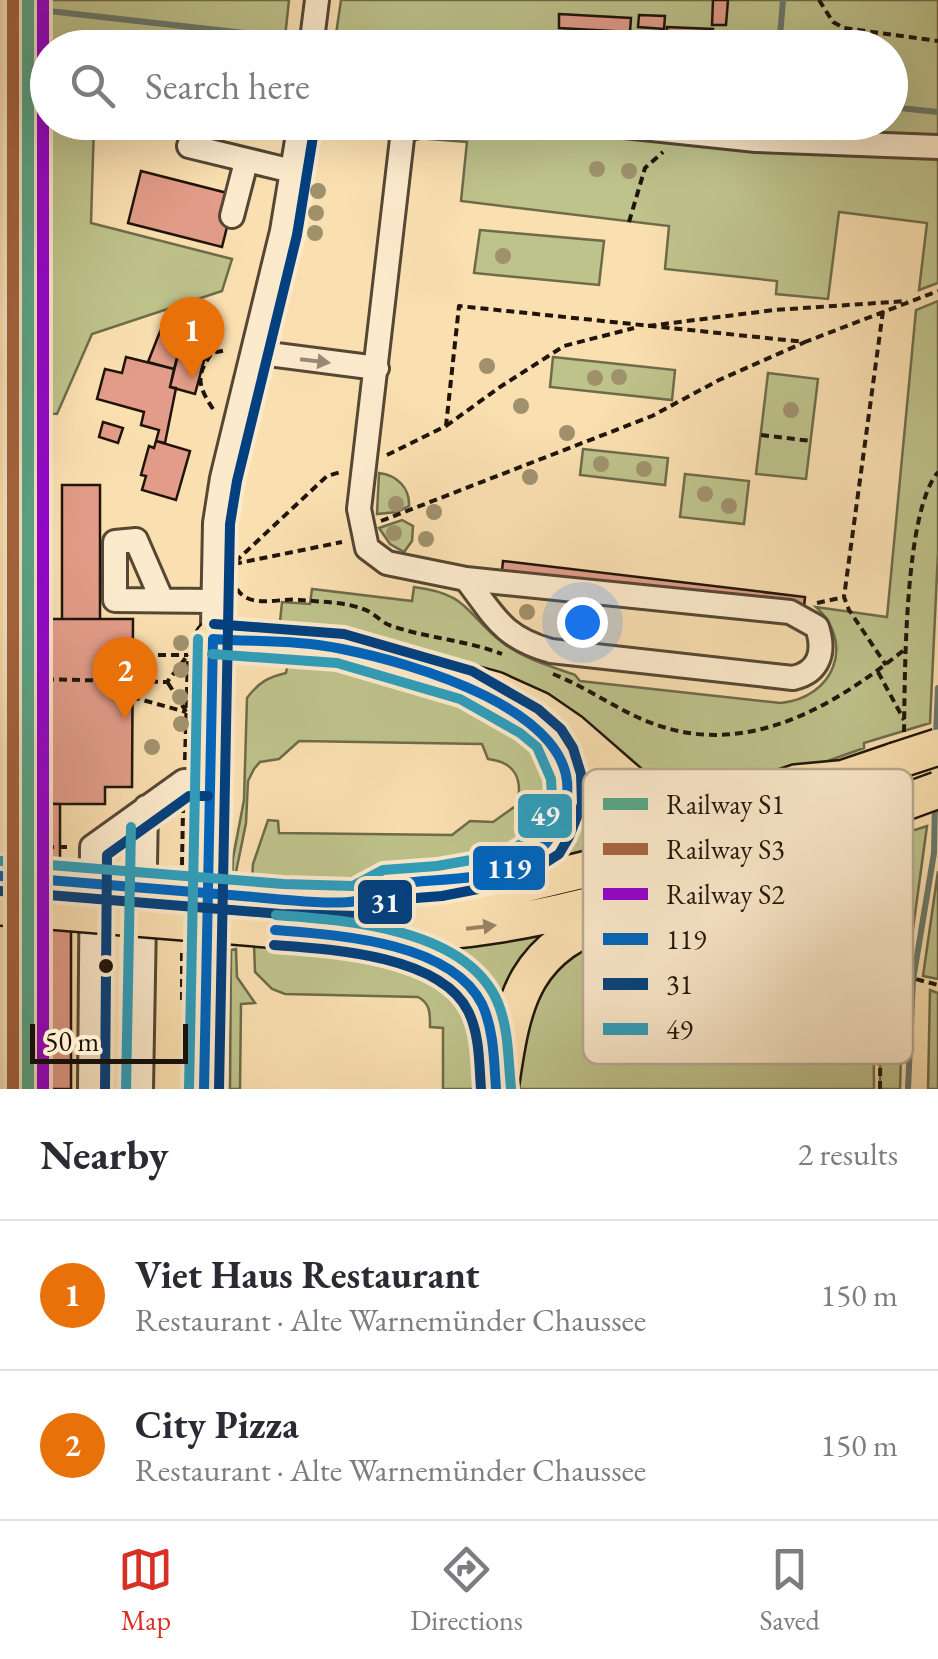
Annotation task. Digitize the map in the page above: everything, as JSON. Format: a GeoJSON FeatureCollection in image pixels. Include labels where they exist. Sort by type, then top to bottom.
{"type":"FeatureCollection","features":[{"type":"Feature","properties":{"kind":"highway"},"geometry":{"type":"LineString","coordinates":[[213,638],[340,648],[494,690],[539,710],[613,769]]}},
{"type":"Feature","properties":{"kind":"highway"},"geometry":{"type":"LineString","coordinates":[[292,921],[357,901],[386,885],[439,881],[511,868],[546,846],[562,820],[567,800],[566,776],[559,754],[529,722],[466,684]]}},
{"type":"Feature","properties":{"kind":"highway"},"geometry":{"type":"LineString","coordinates":[[857,769],[899,745],[938,747]]}},
{"type":"Feature","properties":{"kind":"highway"},"geometry":{"type":"LineString","coordinates":[[913,799],[938,790]]}},
{"type":"Feature","properties":{"kind":"highway"},"geometry":{"type":"LineString","coordinates":[[357,901],[402,901],[496,890],[583,871]]}},
{"type":"Feature","properties":{"kind":"highway"},"geometry":{"type":"LineString","coordinates":[[0,876],[292,921],[444,964],[466,981],[480,999],[489,1026],[498,1089]]}},
{"type":"Feature","properties":{"kind":"highway"},"geometry":{"type":"LineString","coordinates":[[0,907],[454,930],[583,906]]}},
{"type":"Feature","properties":{"kind":"highway"},"geometry":{"type":"LineString","coordinates":[[498,1089],[520,992],[538,964],[583,931]]}},
{"type":"Feature","properties":{"kind":"street"},"geometry":{"type":"LineString","coordinates":[[204,1089],[213,548],[220,493],[272,274],[297,140]]}},
{"type":"Feature","properties":{"kind":"street"},"geometry":{"type":"LineString","coordinates":[[397,140],[378,368],[359,510],[367,548],[387,564],[466,579],[790,612],[817,627],[822,642],[819,661],[810,672],[793,678],[551,651],[508,634],[466,579]]}},
{"type":"Feature","properties":{"kind":"street"},"geometry":{"type":"LineString","coordinates":[[779,140],[938,147]]}},
{"type":"Feature","properties":{"kind":"street"},"geometry":{"type":"LineString","coordinates":[[190,146],[292,171]]}},
{"type":"Feature","properties":{"kind":"street"},"geometry":{"type":"LineString","coordinates":[[232,216],[246,162]]}},
{"type":"Feature","properties":{"kind":"street"},"geometry":{"type":"LineString","coordinates":[[252,352],[378,368]]}},
{"type":"Feature","properties":{"kind":"street"},"geometry":{"type":"LineString","coordinates":[[162,600],[212,601]]}},
{"type":"Feature","properties":{"kind":"street"},"geometry":{"type":"LineString","coordinates":[[90,1089],[92,847],[184,780],[208,780]]}},
{"type":"Feature","properties":{"kind":"street"},"geometry":{"type":"LineString","coordinates":[[140,1089],[146,808]]}},
{"type":"Feature","properties":{"kind":"path"},"geometry":{"type":"LineString","coordinates":[[819,0],[833,22],[858,30]]}},
{"type":"Feature","properties":{"kind":"path"},"geometry":{"type":"LineString","coordinates":[[908,37],[938,41]]}},
{"type":"Feature","properties":{"kind":"path"},"geometry":{"type":"LineString","coordinates":[[629,222],[644,168],[683,140]]}},
{"type":"Feature","properties":{"kind":"path"},"geometry":{"type":"LineString","coordinates":[[232,564],[338,544],[386,519],[652,416],[718,380],[805,342],[938,292]]}},
{"type":"Feature","properties":{"kind":"path"},"geometry":{"type":"LineString","coordinates":[[232,564],[326,476],[365,465],[446,426],[564,346],[640,327],[774,310],[917,300]]}},
{"type":"Feature","properties":{"kind":"path"},"geometry":{"type":"LineString","coordinates":[[446,426],[459,306],[805,342]]}},
{"type":"Feature","properties":{"kind":"path"},"geometry":{"type":"LineString","coordinates":[[883,311],[844,597],[886,665],[904,650]]}},
{"type":"Feature","properties":{"kind":"path"},"geometry":{"type":"LineString","coordinates":[[213,409],[201,389],[201,368],[212,353],[228,350]]}},
{"type":"Feature","properties":{"kind":"path"},"geometry":{"type":"LineString","coordinates":[[761,434],[810,440]]}},
{"type":"Feature","properties":{"kind":"path"},"geometry":{"type":"LineString","coordinates":[[899,745],[904,720],[904,650],[919,512],[927,484],[938,472]]}},
{"type":"Feature","properties":{"kind":"path"},"geometry":{"type":"LineString","coordinates":[[232,564],[234,575]]}},
{"type":"Feature","properties":{"kind":"path"},"geometry":{"type":"LineString","coordinates":[[236,586],[241,596],[268,602]]}},
{"type":"Feature","properties":{"kind":"path"},"geometry":{"type":"LineString","coordinates":[[132,654],[188,654],[167,682]]}},
{"type":"Feature","properties":{"kind":"path"},"geometry":{"type":"LineString","coordinates":[[877,670],[904,720]]}},
{"type":"Feature","properties":{"kind":"path"},"geometry":{"type":"LineString","coordinates":[[33,679],[167,682]]}},
{"type":"Feature","properties":{"kind":"path"},"geometry":{"type":"LineString","coordinates":[[132,697],[187,713],[167,682]]}},
{"type":"Feature","properties":{"kind":"path"},"geometry":{"type":"LineString","coordinates":[[33,848],[92,847]]}},
{"type":"Feature","properties":{"kind":"path"},"geometry":{"type":"LineString","coordinates":[[913,978],[938,985]]}},
{"type":"Feature","properties":{"kind":"green space"},"geometry":{"type":"Polygon","coordinates":[[[42,0],[289,0],[286,30],[42,30],[42,0]]]}},
{"type":"Feature","properties":{"kind":"green space"},"geometry":{"type":"Polygon","coordinates":[[[341,0],[938,0],[938,283],[919,290],[927,223],[839,212],[828,299],[776,294],[777,281],[665,269],[669,226],[461,201],[467,142],[442,140],[908,140],[908,30],[337,30],[341,0]]]}},
{"type":"Feature","properties":{"kind":"green space"},"geometry":{"type":"Polygon","coordinates":[[[42,140],[93,140],[91,223],[232,259],[222,291],[92,334],[57,414],[43,413],[42,140]]]}},
{"type":"Feature","properties":{"kind":"green space"},"geometry":{"type":"Polygon","coordinates":[[[480,230],[604,241],[599,285],[474,273],[480,230]]]}},
{"type":"Feature","properties":{"kind":"green space"},"geometry":{"type":"Polygon","coordinates":[[[938,301],[938,552],[930,723],[864,743],[864,748],[805,769],[636,769],[406,651],[352,630],[280,622],[282,602],[310,604],[312,589],[412,601],[414,587],[457,600],[511,649],[575,675],[580,681],[781,703],[799,699],[825,680],[836,652],[835,637],[816,607],[887,617],[916,310],[938,301]]]}},
{"type":"Feature","properties":{"kind":"green space"},"geometry":{"type":"Polygon","coordinates":[[[553,357],[675,370],[672,400],[550,387],[553,357]]]}},
{"type":"Feature","properties":{"kind":"green space"},"geometry":{"type":"Polygon","coordinates":[[[768,373],[818,379],[806,479],[756,474],[768,373]]]}},
{"type":"Feature","properties":{"kind":"green space"},"geometry":{"type":"Polygon","coordinates":[[[583,449],[668,458],[665,485],[580,475],[583,449]]]}},
{"type":"Feature","properties":{"kind":"green space"},"geometry":{"type":"Polygon","coordinates":[[[379,473],[401,484],[409,506],[377,514],[379,473]]]}},
{"type":"Feature","properties":{"kind":"green space"},"geometry":{"type":"Polygon","coordinates":[[[685,474],[749,481],[744,524],[680,517],[685,474]]]}},
{"type":"Feature","properties":{"kind":"green space"},"geometry":{"type":"Polygon","coordinates":[[[402,520],[413,526],[412,541],[404,552],[390,544],[379,528],[402,520]]]}},
{"type":"Feature","properties":{"kind":"green space"},"geometry":{"type":"Polygon","coordinates":[[[288,663],[414,685],[483,706],[509,719],[526,733],[556,788],[541,835],[477,868],[370,875],[312,884],[252,881],[253,864],[268,820],[278,821],[279,833],[452,835],[470,821],[493,822],[517,805],[519,788],[515,774],[505,764],[488,759],[482,744],[299,741],[279,759],[260,762],[248,781],[246,823],[232,877],[244,800],[247,698],[264,681],[286,673],[288,663]]]}},
{"type":"Feature","properties":{"kind":"green space"},"geometry":{"type":"Polygon","coordinates":[[[574,759],[591,769],[583,769],[583,852],[549,863],[574,759]]]}},
{"type":"Feature","properties":{"kind":"green space"},"geometry":{"type":"Polygon","coordinates":[[[927,826],[913,929],[913,831],[927,826]]]}},
{"type":"Feature","properties":{"kind":"green space"},"geometry":{"type":"Polygon","coordinates":[[[938,871],[938,979],[923,976],[938,871]]]}},
{"type":"Feature","properties":{"kind":"green space"},"geometry":{"type":"Polygon","coordinates":[[[548,930],[501,1019],[439,950],[511,940],[548,930]]]}},
{"type":"Feature","properties":{"kind":"green space"},"geometry":{"type":"Polygon","coordinates":[[[254,944],[314,947],[334,956],[422,969],[457,992],[484,1069],[483,1089],[443,1089],[443,1028],[430,1027],[428,1006],[418,997],[285,994],[272,989],[255,972],[254,944]]]}},
{"type":"Feature","properties":{"kind":"green space"},"geometry":{"type":"Polygon","coordinates":[[[583,944],[583,1064],[874,1064],[874,1089],[510,1089],[543,972],[583,944]]]}},
{"type":"Feature","properties":{"kind":"green space"},"geometry":{"type":"Polygon","coordinates":[[[236,949],[237,977],[255,1003],[241,1004],[240,1089],[230,1089],[231,950],[236,949]]]}},
{"type":"Feature","properties":{"kind":"green space"},"geometry":{"type":"Polygon","coordinates":[[[930,990],[938,993],[938,1089],[928,1089],[930,990]]]}},
{"type":"Feature","properties":{"kind":"green space"},"geometry":{"type":"Polygon","coordinates":[[[880,1064],[901,1064],[900,1089],[880,1089],[880,1064]]]}},
{"type":"Feature","properties":{"kind":"building"},"geometry":{"type":"Polygon","coordinates":[[[713,0],[728,0],[726,25],[712,25],[713,0]]]}},
{"type":"Feature","properties":{"kind":"building"},"geometry":{"type":"Polygon","coordinates":[[[559,14],[631,18],[630,30],[559,28],[559,14]]]}},
{"type":"Feature","properties":{"kind":"building"},"geometry":{"type":"Polygon","coordinates":[[[639,15],[665,16],[664,29],[638,27],[639,15]]]}},
{"type":"Feature","properties":{"kind":"building"},"geometry":{"type":"Polygon","coordinates":[[[667,27],[713,29],[713,30],[667,27]]]}},
{"type":"Feature","properties":{"kind":"building"},"geometry":{"type":"Polygon","coordinates":[[[141,171],[235,195],[222,247],[128,223],[141,171]]]}},
{"type":"Feature","properties":{"kind":"building"},"geometry":{"type":"Polygon","coordinates":[[[161,329],[183,335],[174,369],[148,362],[161,329]]]}},
{"type":"Feature","properties":{"kind":"building"},"geometry":{"type":"Polygon","coordinates":[[[183,335],[209,342],[195,394],[170,387],[183,335]]]}},
{"type":"Feature","properties":{"kind":"building"},"geometry":{"type":"Polygon","coordinates":[[[126,357],[174,369],[170,387],[176,388],[165,443],[156,441],[159,430],[141,425],[144,412],[97,399],[105,369],[122,373],[126,357]]]}},
{"type":"Feature","properties":{"kind":"building"},"geometry":{"type":"Polygon","coordinates":[[[103,422],[123,428],[118,443],[99,437],[103,422]]]}},
{"type":"Feature","properties":{"kind":"building"},"geometry":{"type":"Polygon","coordinates":[[[156,441],[190,451],[176,500],[142,490],[146,476],[141,475],[149,446],[154,448],[156,441]]]}},
{"type":"Feature","properties":{"kind":"building"},"geometry":{"type":"Polygon","coordinates":[[[62,485],[100,485],[100,619],[62,619],[62,485]]]}},
{"type":"Feature","properties":{"kind":"building"},"geometry":{"type":"Polygon","coordinates":[[[503,561],[805,597],[804,607],[502,571],[503,561]]]}},
{"type":"Feature","properties":{"kind":"building"},"geometry":{"type":"Polygon","coordinates":[[[51,619],[133,619],[132,787],[105,787],[105,804],[51,804],[51,619]]]}},
{"type":"Feature","properties":{"kind":"building"},"geometry":{"type":"Polygon","coordinates":[[[37,803],[60,804],[60,860],[37,860],[37,803]]]}},
{"type":"Feature","properties":{"kind":"building"},"geometry":{"type":"Polygon","coordinates":[[[33,926],[71,926],[71,1089],[33,1089],[33,926]]]}},
{"type":"Feature","properties":{"kind":"waterway"},"geometry":{"type":"LineString","coordinates":[[780,30],[783,0]]}},
{"type":"Feature","properties":{"kind":"waterway"},"geometry":{"type":"LineString","coordinates":[[40,10],[217,30]]}},
{"type":"Feature","properties":{"kind":"waterway"},"geometry":{"type":"LineString","coordinates":[[908,109],[938,112]]}},
{"type":"Feature","properties":{"kind":"waterway"},"geometry":{"type":"LineString","coordinates":[[936,735],[938,688]]}},
{"type":"Feature","properties":{"kind":"waterway"},"geometry":{"type":"LineString","coordinates":[[913,980],[934,853],[935,802]]}},
{"type":"Feature","properties":{"kind":"waterway"},"geometry":{"type":"LineString","coordinates":[[908,1089],[909,1064]]}},
{"type":"Feature","properties":{"kind":"rail line","name":"S3"},"geometry":{"type":"LineString","coordinates":[[13,0],[13,1089]]}},
{"type":"Feature","properties":{"kind":"rail line","name":"S1"},"geometry":{"type":"LineString","coordinates":[[28,0],[28,1089]]}},
{"type":"Feature","properties":{"kind":"rail line","name":"S2"},"geometry":{"type":"LineString","coordinates":[[43,0],[43,30]]}},
{"type":"Feature","properties":{"kind":"rail line","name":"S2"},"geometry":{"type":"LineString","coordinates":[[43,140],[43,1089]]}},
{"type":"Feature","properties":{"kind":"transit line","name":"31"},"geometry":{"type":"LineString","coordinates":[[219,1089],[230,524],[297,235],[312,140]]}},
{"type":"Feature","properties":{"kind":"transit line","name":"31"},"geometry":{"type":"LineString","coordinates":[[0,891],[281,914],[358,916],[390,900],[442,896],[515,882],[559,854],[582,804],[581,774],[573,748],[561,729],[538,709],[472,671],[344,634],[214,624]]}},
{"type":"Feature","properties":{"kind":"transit line","name":"49"},"geometry":{"type":"LineString","coordinates":[[189,1089],[198,639]]}},
{"type":"Feature","properties":{"kind":"transit line","name":"119"},"geometry":{"type":"LineString","coordinates":[[0,876],[345,902],[360,900],[390,885],[481,876],[510,868],[539,851],[559,824],[566,802],[564,770],[548,741],[521,717],[486,696],[407,665],[342,649],[213,639]]}},
{"type":"Feature","properties":{"kind":"transit line","name":"119"},"geometry":{"type":"LineString","coordinates":[[204,1089],[213,639]]}},
{"type":"Feature","properties":{"kind":"transit line","name":"49"},"geometry":{"type":"LineString","coordinates":[[1,861],[353,886],[383,870],[437,866],[505,854],[535,835],[542,823],[552,798],[551,779],[537,747],[460,699],[337,663],[212,654]]}},
{"type":"Feature","properties":{"kind":"transit line","name":"31"},"geometry":{"type":"LineString","coordinates":[[105,1089],[107,855],[189,796],[208,796]]}},
{"type":"Feature","properties":{"kind":"transit line","name":"49"},"geometry":{"type":"LineString","coordinates":[[126,1089],[131,827]]}},
{"type":"Feature","properties":{"kind":"transit line","name":"49"},"geometry":{"type":"LineString","coordinates":[[276,915],[368,925],[432,944],[460,958],[482,978],[502,1013],[511,1088]]}},
{"type":"Feature","properties":{"kind":"transit line","name":"119"},"geometry":{"type":"LineString","coordinates":[[275,930],[389,945],[445,967],[466,983],[482,1004],[491,1035],[496,1089]]}},
{"type":"Feature","properties":{"kind":"transit line","name":"31"},"geometry":{"type":"LineString","coordinates":[[274,945],[352,953],[409,967],[434,978],[454,992],[472,1020],[481,1089]]}},
{"type":"Feature","properties":{"kind":"place","name":"Viet Haus Restaurant"},"geometry":{"type":"Point","coordinates":[192,379]}},
{"type":"Feature","properties":{"kind":"place","name":"City Pizza"},"geometry":{"type":"Point","coordinates":[125,719]}}]}
